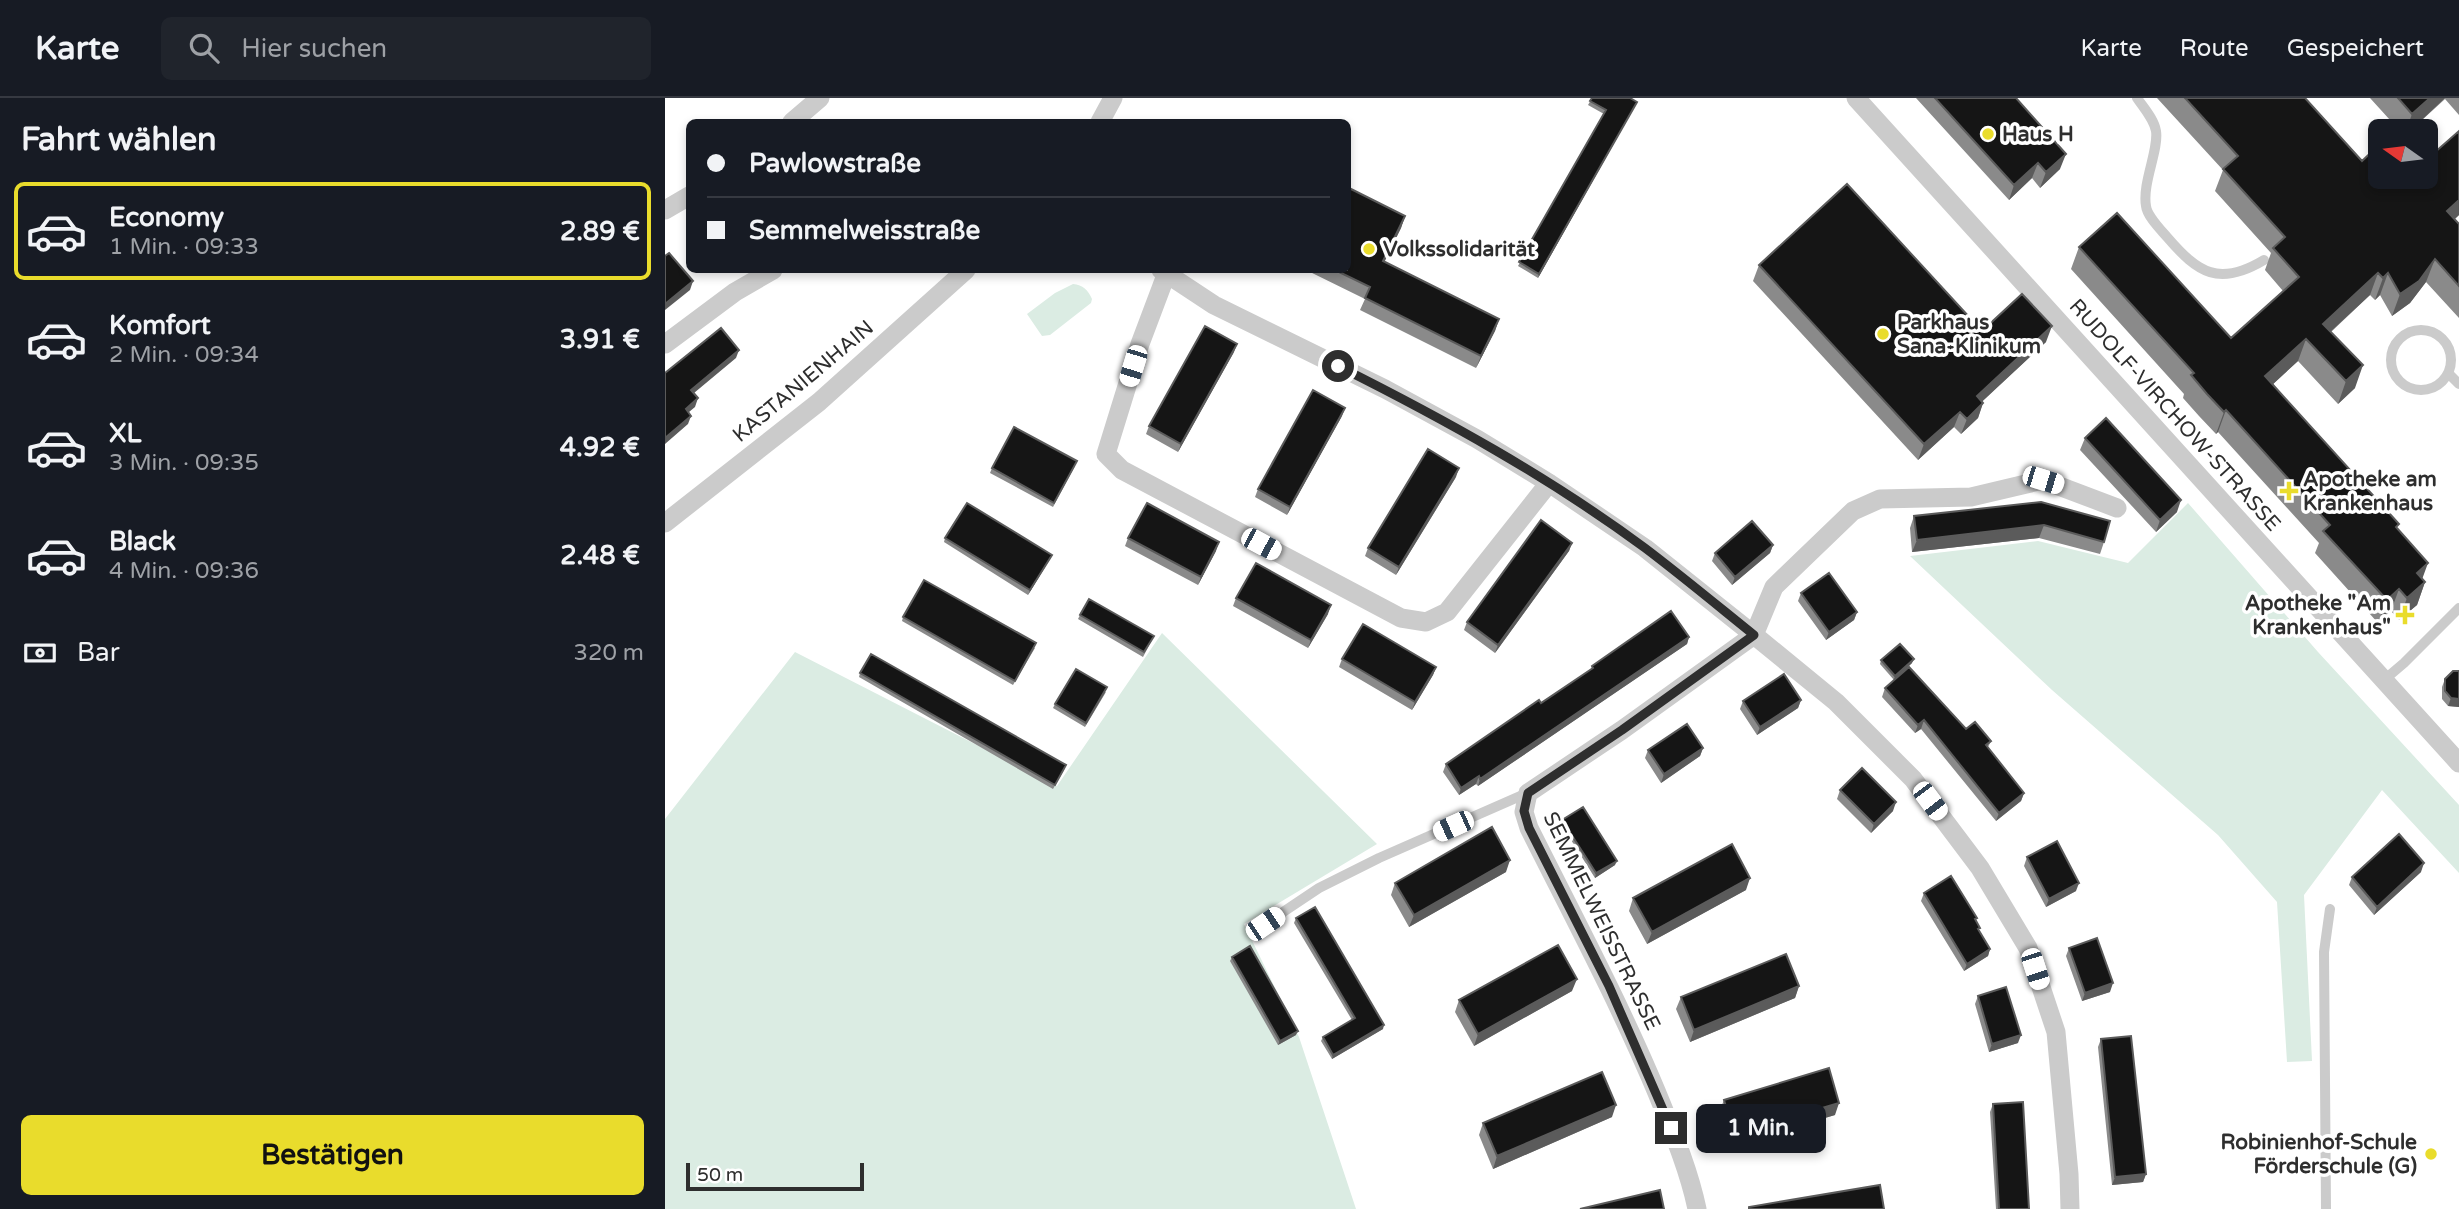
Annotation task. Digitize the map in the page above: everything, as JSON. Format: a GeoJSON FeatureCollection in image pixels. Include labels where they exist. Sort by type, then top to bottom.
{"type":"FeatureCollection","features":[{"type":"Feature","properties":{"kind":"street"},"geometry":{"type":"LineString","coordinates":[[796,119],[820,98]]}},
{"type":"Feature","properties":{"kind":"street"},"geometry":{"type":"LineString","coordinates":[[1102,119],[1113,98]]}},
{"type":"Feature","properties":{"kind":"street","name":"RUDOLF-VIRCHOW-STRASSE"},"geometry":{"type":"LineString","coordinates":[[1856,98],[2459,763]]}},
{"type":"Feature","properties":{"kind":"street"},"geometry":{"type":"LineString","coordinates":[[665,210],[686,198]]}},
{"type":"Feature","properties":{"kind":"street"},"geometry":{"type":"LineString","coordinates":[[665,344],[735,292],[768,273]]}},
{"type":"Feature","properties":{"kind":"street","name":"KASTANIENHAIN"},"geometry":{"type":"LineString","coordinates":[[665,523],[819,402],[963,273]]}},
{"type":"Feature","properties":{"kind":"street"},"geometry":{"type":"LineString","coordinates":[[1164,273],[1106,454],[1122,470],[1401,618],[1426,622],[1447,612],[1549,483]]}},
{"type":"Feature","properties":{"kind":"street"},"geometry":{"type":"LineString","coordinates":[[1166,273],[1214,305],[1385,389],[1477,439],[1549,483],[1645,548],[1754,635],[1836,702],[1913,779],[1980,868],[2028,948],[2056,1032],[2070,1209]]}},
{"type":"Feature","properties":{"kind":"street"},"geometry":{"type":"LineString","coordinates":[[1754,635],[1774,587],[1853,511],[1880,499],[1971,497],[2043,480],[2117,508]]}},
{"type":"Feature","properties":{"kind":"street","name":"SEMMELWEISSTRASSE"},"geometry":{"type":"LineString","coordinates":[[1697,1209],[1671,1128],[1641,1056],[1609,986],[1529,828],[1524,811],[1528,793],[1622,730],[1754,635]]}},
{"type":"Feature","properties":{"kind":"lane"},"geometry":{"type":"LineString","coordinates":[[2137,98],[2156,131],[2146,186],[2145,208],[2159,228],[2183,255],[2200,269],[2220,274],[2243,272],[2264,260]]}},
{"type":"Feature","properties":{"kind":"lane"},"geometry":{"type":"LineString","coordinates":[[2420,330],[2435,333],[2447,344],[2451,358],[2448,373],[2433,387],[2414,389],[2404,385],[2392,369],[2393,349],[2406,334],[2420,330]]}},
{"type":"Feature","properties":{"kind":"lane"},"geometry":{"type":"LineString","coordinates":[[2448,373],[2459,384]]}},
{"type":"Feature","properties":{"kind":"lane"},"geometry":{"type":"LineString","coordinates":[[2384,680],[2459,608]]}},
{"type":"Feature","properties":{"kind":"lane"},"geometry":{"type":"LineString","coordinates":[[1265,924],[1319,888],[1379,858],[1528,793]]}},
{"type":"Feature","properties":{"kind":"lane"},"geometry":{"type":"LineString","coordinates":[[2326,1209],[2324,952],[2330,909]]}},
{"type":"Feature","properties":{"kind":"shaded area"},"geometry":{"type":"Polygon","coordinates":[[[1073,284],[1087,291],[1092,299],[1091,303],[1050,335],[1042,336],[1027,314],[1055,293],[1073,284]]]}},
{"type":"Feature","properties":{"kind":"shaded area"},"geometry":{"type":"Polygon","coordinates":[[[2188,503],[2318,652],[2459,805],[2459,873],[2382,790],[2304,895],[2312,1061],[2287,1062],[2277,902],[2218,835],[2052,690],[1910,556],[2038,541],[2128,563],[2188,503]]]}},
{"type":"Feature","properties":{"kind":"shaded area"},"geometry":{"type":"Polygon","coordinates":[[[1162,633],[1377,844],[1244,924],[1299,1037],[1356,1209],[665,1209],[665,819],[795,652],[1057,786],[1162,633]]]}},
{"type":"Feature","properties":{"kind":"building"},"geometry":{"type":"Polygon","coordinates":[[[1592,98],[1630,98],[1637,102],[1539,274],[1519,262],[1606,110],[1590,101],[1592,98]]]}},
{"type":"Feature","properties":{"kind":"building","name":"Haus H"},"geometry":{"type":"Polygon","coordinates":[[[1935,98],[2016,98],[2066,154],[2046,172],[2038,163],[2014,185],[1935,98]]]}},
{"type":"Feature","properties":{"kind":"building"},"geometry":{"type":"Polygon","coordinates":[[[2185,98],[2305,98],[2362,161],[2368,155],[2368,189],[2438,189],[2438,150],[2459,131],[2459,200],[2447,211],[2459,224],[2459,286],[2435,259],[2419,281],[2400,294],[2388,273],[2383,278],[2378,273],[2323,324],[2363,365],[2346,381],[2306,339],[2265,376],[2399,524],[2396,527],[2428,563],[2417,573],[2425,582],[2407,598],[2399,589],[2387,600],[2323,531],[2330,525],[2226,410],[2224,412],[2207,394],[2191,375],[2194,373],[2079,247],[2117,213],[2231,338],[2299,277],[2273,248],[2285,237],[2223,169],[2238,156],[2185,98]]]}},
{"type":"Feature","properties":{"kind":"building"},"geometry":{"type":"Polygon","coordinates":[[[2398,98],[2430,98],[2412,114],[2398,98]]]}},
{"type":"Feature","properties":{"kind":"building","name":"Parkhaus Sana-Klinikum"},"geometry":{"type":"Polygon","coordinates":[[[1847,184],[1982,331],[2022,294],[2052,326],[1977,396],[1983,403],[1967,419],[1960,412],[1924,444],[1759,265],[1847,184]]]}},
{"type":"Feature","properties":{"kind":"building"},"geometry":{"type":"Polygon","coordinates":[[[1351,189],[1405,216],[1383,261],[1499,319],[1481,356],[1365,298],[1370,287],[1341,273],[1351,273],[1351,189]]]}},
{"type":"Feature","properties":{"kind":"building"},"geometry":{"type":"Polygon","coordinates":[[[669,253],[693,281],[665,304],[665,256],[669,253]]]}},
{"type":"Feature","properties":{"kind":"building"},"geometry":{"type":"Polygon","coordinates":[[[1205,326],[1237,344],[1181,444],[1149,426],[1205,326]]]}},
{"type":"Feature","properties":{"kind":"building"},"geometry":{"type":"Polygon","coordinates":[[[721,328],[739,350],[691,390],[698,398],[686,409],[691,416],[665,438],[665,373],[721,328]]]}},
{"type":"Feature","properties":{"kind":"building"},"geometry":{"type":"Polygon","coordinates":[[[1313,390],[1345,408],[1290,507],[1258,489],[1313,390]]]}},
{"type":"Feature","properties":{"kind":"building"},"geometry":{"type":"Polygon","coordinates":[[[2106,418],[2181,500],[2160,520],[2085,438],[2106,418]]]}},
{"type":"Feature","properties":{"kind":"building"},"geometry":{"type":"Polygon","coordinates":[[[1014,427],[1077,461],[1054,503],[992,468],[1014,427]]]}},
{"type":"Feature","properties":{"kind":"building"},"geometry":{"type":"Polygon","coordinates":[[[1428,449],[1459,468],[1399,567],[1368,548],[1428,449]]]}},
{"type":"Feature","properties":{"kind":"building"},"geometry":{"type":"Polygon","coordinates":[[[2041,502],[2110,521],[2104,542],[2044,525],[1917,540],[1914,516],[2041,502]]]}},
{"type":"Feature","properties":{"kind":"building"},"geometry":{"type":"Polygon","coordinates":[[[967,503],[1052,555],[1030,590],[945,538],[967,503]]]}},
{"type":"Feature","properties":{"kind":"building"},"geometry":{"type":"Polygon","coordinates":[[[1147,503],[1219,542],[1201,577],[1128,538],[1147,503]]]}},
{"type":"Feature","properties":{"kind":"building"},"geometry":{"type":"Polygon","coordinates":[[[1541,520],[1572,543],[1498,645],[1467,622],[1541,520]]]}},
{"type":"Feature","properties":{"kind":"building"},"geometry":{"type":"Polygon","coordinates":[[[1752,521],[1773,545],[1735,577],[1715,553],[1752,521]]]}},
{"type":"Feature","properties":{"kind":"building"},"geometry":{"type":"Polygon","coordinates":[[[1256,563],[1331,605],[1311,640],[1236,598],[1256,563]]]}},
{"type":"Feature","properties":{"kind":"building"},"geometry":{"type":"Polygon","coordinates":[[[1829,573],[1857,612],[1829,632],[1801,593],[1829,573]]]}},
{"type":"Feature","properties":{"kind":"building"},"geometry":{"type":"Polygon","coordinates":[[[924,580],[1036,643],[1015,681],[903,617],[924,580]]]}},
{"type":"Feature","properties":{"kind":"building"},"geometry":{"type":"Polygon","coordinates":[[[1089,599],[1154,636],[1144,652],[1080,615],[1089,599]]]}},
{"type":"Feature","properties":{"kind":"building"},"geometry":{"type":"Polygon","coordinates":[[[1671,611],[1689,637],[1480,779],[1479,776],[1461,788],[1446,764],[1539,700],[1541,703],[1593,668],[1592,666],[1671,611]]]}},
{"type":"Feature","properties":{"kind":"building"},"geometry":{"type":"Polygon","coordinates":[[[1363,624],[1436,667],[1415,702],[1342,659],[1363,624]]]}},
{"type":"Feature","properties":{"kind":"building"},"geometry":{"type":"Polygon","coordinates":[[[1900,644],[1914,659],[1895,676],[1881,660],[1900,644]]]}},
{"type":"Feature","properties":{"kind":"building"},"geometry":{"type":"Polygon","coordinates":[[[871,654],[1066,765],[1055,785],[860,673],[871,654]]]}},
{"type":"Feature","properties":{"kind":"building"},"geometry":{"type":"Polygon","coordinates":[[[1909,667],[1966,729],[1975,722],[1991,741],[1986,745],[2024,793],[1999,813],[1924,720],[1918,725],[1885,688],[1909,667]]]}},
{"type":"Feature","properties":{"kind":"building"},"geometry":{"type":"Polygon","coordinates":[[[1076,669],[1107,687],[1086,723],[1055,704],[1076,669]]]}},
{"type":"Feature","properties":{"kind":"building"},"geometry":{"type":"Polygon","coordinates":[[[2453,671],[2459,671],[2459,699],[2451,698],[2445,691],[2445,679],[2453,671]]]}},
{"type":"Feature","properties":{"kind":"building"},"geometry":{"type":"Polygon","coordinates":[[[1784,674],[1801,700],[1760,727],[1743,701],[1784,674]]]}},
{"type":"Feature","properties":{"kind":"building"},"geometry":{"type":"Polygon","coordinates":[[[1687,724],[1703,748],[1664,774],[1648,750],[1687,724]]]}},
{"type":"Feature","properties":{"kind":"building"},"geometry":{"type":"Polygon","coordinates":[[[1862,768],[1896,802],[1874,824],[1840,790],[1862,768]]]}},
{"type":"Feature","properties":{"kind":"building"},"geometry":{"type":"Polygon","coordinates":[[[1583,807],[1617,861],[1596,873],[1562,820],[1583,807]]]}},
{"type":"Feature","properties":{"kind":"building"},"geometry":{"type":"Polygon","coordinates":[[[1492,827],[1510,860],[1414,915],[1395,883],[1492,827]]]}},
{"type":"Feature","properties":{"kind":"building"},"geometry":{"type":"Polygon","coordinates":[[[2399,834],[2424,863],[2377,907],[2352,877],[2399,834]]]}},
{"type":"Feature","properties":{"kind":"building"},"geometry":{"type":"Polygon","coordinates":[[[2057,841],[2079,883],[2049,899],[2027,857],[2057,841]]]}},
{"type":"Feature","properties":{"kind":"building"},"geometry":{"type":"Polygon","coordinates":[[[1732,844],[1750,878],[1652,932],[1633,898],[1732,844]]]}},
{"type":"Feature","properties":{"kind":"building"},"geometry":{"type":"Polygon","coordinates":[[[1951,876],[1977,918],[1978,929],[1990,949],[1967,964],[1924,893],[1951,876]]]}},
{"type":"Feature","properties":{"kind":"building"},"geometry":{"type":"Polygon","coordinates":[[[1315,907],[1384,1025],[1333,1055],[1323,1037],[1355,1018],[1296,918],[1315,907]]]}},
{"type":"Feature","properties":{"kind":"building"},"geometry":{"type":"Polygon","coordinates":[[[2097,938],[2113,983],[2085,993],[2069,948],[2097,938]]]}},
{"type":"Feature","properties":{"kind":"building"},"geometry":{"type":"Polygon","coordinates":[[[1558,945],[1577,979],[1478,1034],[1459,1000],[1558,945]]]}},
{"type":"Feature","properties":{"kind":"building"},"geometry":{"type":"Polygon","coordinates":[[[1250,946],[1298,1031],[1280,1041],[1232,957],[1250,946]]]}},
{"type":"Feature","properties":{"kind":"building"},"geometry":{"type":"Polygon","coordinates":[[[1786,954],[1799,986],[1694,1030],[1681,997],[1786,954]]]}},
{"type":"Feature","properties":{"kind":"building"},"geometry":{"type":"Polygon","coordinates":[[[2006,987],[2021,1035],[1992,1044],[1978,996],[2006,987]]]}},
{"type":"Feature","properties":{"kind":"building"},"geometry":{"type":"Polygon","coordinates":[[[2131,1036],[2146,1174],[2115,1177],[2101,1039],[2131,1036]]]}},
{"type":"Feature","properties":{"kind":"building"},"geometry":{"type":"Polygon","coordinates":[[[1829,1068],[1839,1103],[1734,1134],[1724,1100],[1829,1068]]]}},
{"type":"Feature","properties":{"kind":"building"},"geometry":{"type":"Polygon","coordinates":[[[1602,1072],[1616,1105],[1497,1156],[1483,1123],[1602,1072]]]}},
{"type":"Feature","properties":{"kind":"building"},"geometry":{"type":"Polygon","coordinates":[[[2023,1102],[2029,1209],[1999,1209],[1993,1104],[2023,1102]]]}},
{"type":"Feature","properties":{"kind":"building"},"geometry":{"type":"Polygon","coordinates":[[[1880,1185],[1884,1209],[1749,1209],[1749,1207],[1880,1185]]]}},
{"type":"Feature","properties":{"kind":"building"},"geometry":{"type":"Polygon","coordinates":[[[1660,1190],[1664,1209],[1580,1209],[1660,1190]]]}},
{"type":"Feature","properties":{"kind":"place","name":"Haus H"},"geometry":{"type":"Point","coordinates":[1988,134]}},
{"type":"Feature","properties":{"kind":"place","name":"Volkssolidarität"},"geometry":{"type":"Point","coordinates":[1369,249]}},
{"type":"Feature","properties":{"kind":"place","name":"Parkhaus Sana-Klinikum"},"geometry":{"type":"Point","coordinates":[1883,334]}},
{"type":"Feature","properties":{"kind":"place","name":"Apotheke am Krankenhaus"},"geometry":{"type":"Point","coordinates":[2289,491]}},
{"type":"Feature","properties":{"kind":"place","name":"Apotheke \"Am Krankenhaus\""},"geometry":{"type":"Point","coordinates":[2405,615]}},
{"type":"Feature","properties":{"kind":"place","name":"Robinienhof-Schule Förderschule (G)"},"geometry":{"type":"Point","coordinates":[2431,1154]}},
{"type":"Feature","properties":{"kind":"route"},"geometry":{"type":"LineString","coordinates":[[1338,366],[1477,439],[1549,483],[1645,548],[1754,635],[1622,730],[1528,793],[1524,811],[1529,828],[1609,986],[1671,1128]]}}]}
